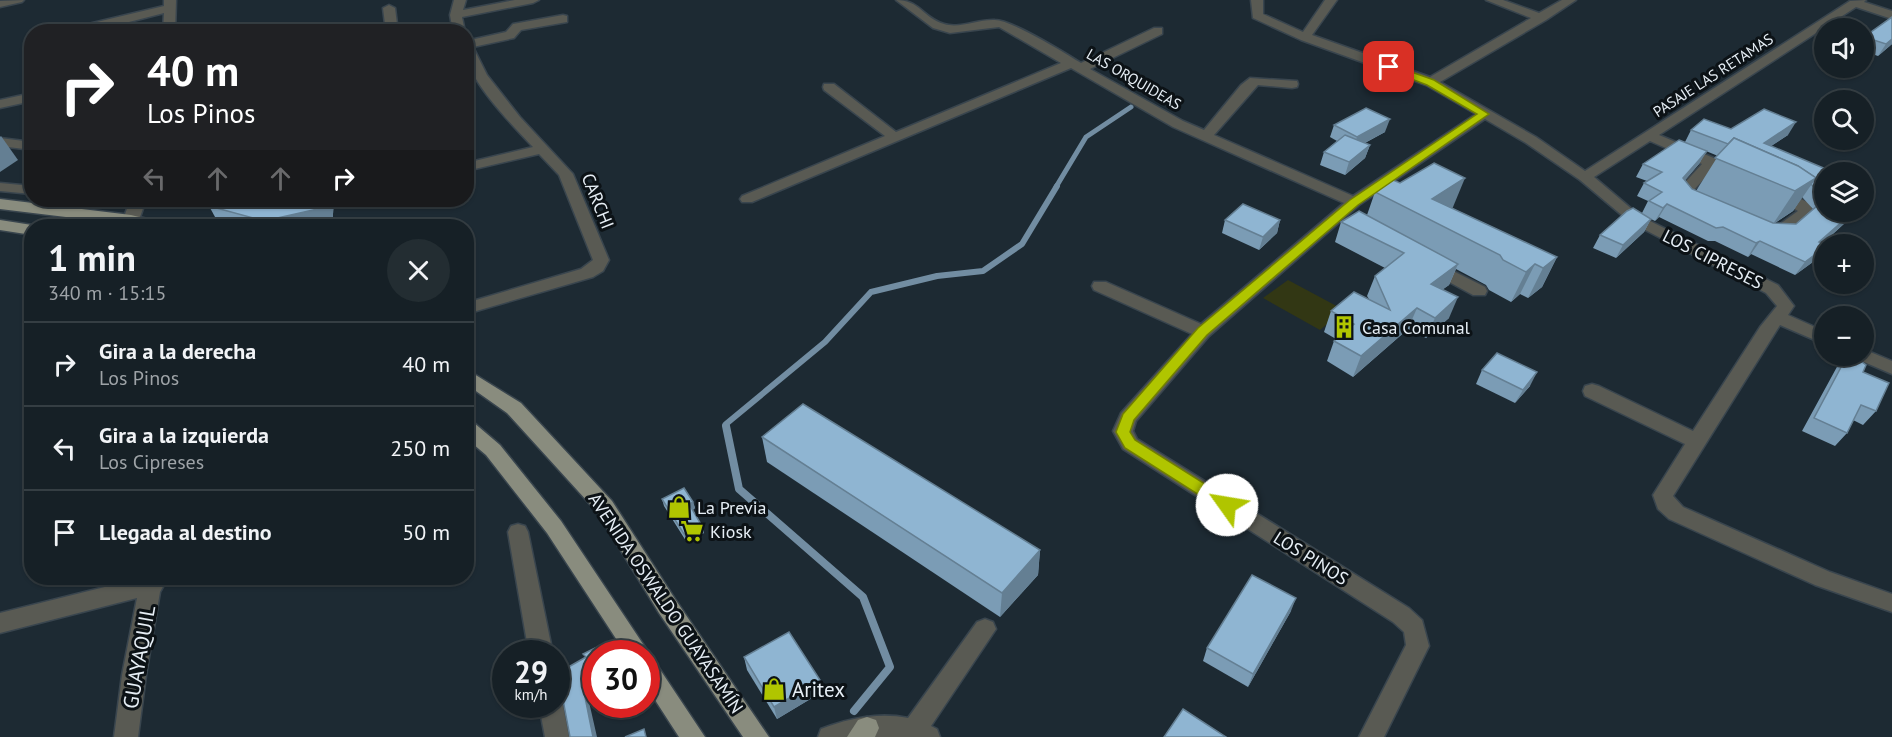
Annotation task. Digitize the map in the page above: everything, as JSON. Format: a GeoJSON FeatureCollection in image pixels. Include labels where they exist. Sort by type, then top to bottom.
{"type":"FeatureCollection","features":[{"type":"Feature","properties":{"kind":"main road"},"geometry":{"type":"LineString","coordinates":[[0,204],[24,204]]}},
{"type":"Feature","properties":{"kind":"main road"},"geometry":{"type":"LineString","coordinates":[[45,207],[110,219]]}},
{"type":"Feature","properties":{"kind":"main road"},"geometry":{"type":"LineString","coordinates":[[0,225],[24,229]]}},
{"type":"Feature","properties":{"kind":"main road","name":"AVENIDA OSWALDO GUAYASAMÍN"},"geometry":{"type":"LineString","coordinates":[[474,380],[514,408],[606,507],[667,606],[758,737]]}},
{"type":"Feature","properties":{"kind":"main road"},"geometry":{"type":"LineString","coordinates":[[474,434],[493,450],[554,528],[630,640]]}},
{"type":"Feature","properties":{"kind":"main road"},"geometry":{"type":"LineString","coordinates":[[660,686],[693,737]]}},
{"type":"Feature","properties":{"kind":"street"},"geometry":{"type":"LineString","coordinates":[[0,4],[18,0]]}},
{"type":"Feature","properties":{"kind":"street"},"geometry":{"type":"LineString","coordinates":[[458,24],[456,15],[460,0]]}},
{"type":"Feature","properties":{"kind":"street"},"geometry":{"type":"LineString","coordinates":[[456,15],[533,0]]}},
{"type":"Feature","properties":{"kind":"street"},"geometry":{"type":"LineString","coordinates":[[905,3],[928,0]]}},
{"type":"Feature","properties":{"kind":"street","name":"LOS CIPRESES"},"geometry":{"type":"LineString","coordinates":[[1257,0],[1257,16],[1305,37],[1431,82],[1531,140],[1585,177],[1635,219],[1772,289],[1786,306],[1777,317]]}},
{"type":"Feature","properties":{"kind":"street"},"geometry":{"type":"LineString","coordinates":[[1305,37],[1331,0]]}},
{"type":"Feature","properties":{"kind":"street"},"geometry":{"type":"LineString","coordinates":[[1492,0],[1542,18]]}},
{"type":"Feature","properties":{"kind":"street"},"geometry":{"type":"LineString","coordinates":[[1431,82],[1570,0]]}},
{"type":"Feature","properties":{"kind":"street"},"geometry":{"type":"LineString","coordinates":[[1857,2],[1892,15]]}},
{"type":"Feature","properties":{"kind":"street","name":"PASAJE LAS RETAMAS"},"geometry":{"type":"LineString","coordinates":[[1585,177],[1857,2]]}},
{"type":"Feature","properties":{"kind":"street","name":"LAS ORQUIDEAS"},"geometry":{"type":"LineString","coordinates":[[905,3],[943,28],[1002,24],[1178,124],[1354,202]]}},
{"type":"Feature","properties":{"kind":"street"},"geometry":{"type":"LineString","coordinates":[[111,24],[170,4],[169,24]]}},
{"type":"Feature","properties":{"kind":"street"},"geometry":{"type":"LineString","coordinates":[[389,8],[391,24]]}},
{"type":"Feature","properties":{"kind":"street"},"geometry":{"type":"LineString","coordinates":[[474,50],[510,36],[514,29],[521,26],[563,19]]}},
{"type":"Feature","properties":{"kind":"street"},"geometry":{"type":"LineString","coordinates":[[747,199],[1158,32]]}},
{"type":"Feature","properties":{"kind":"street","name":"CARCHI"},"geometry":{"type":"LineString","coordinates":[[474,63],[481,76],[515,120],[566,174],[601,260],[597,267],[587,273],[474,307]]}},
{"type":"Feature","properties":{"kind":"street"},"geometry":{"type":"LineString","coordinates":[[1206,136],[1246,88],[1255,81],[1292,84]]}},
{"type":"Feature","properties":{"kind":"street"},"geometry":{"type":"LineString","coordinates":[[830,87],[896,138]]}},
{"type":"Feature","properties":{"kind":"street"},"geometry":{"type":"LineString","coordinates":[[0,104],[24,99]]}},
{"type":"Feature","properties":{"kind":"street","name":"LOS PINOS"},"geometry":{"type":"LineString","coordinates":[[1371,737],[1418,646],[1414,627],[1401,615],[1130,444],[1123,432],[1128,418],[1203,332],[1344,218],[1354,202],[1484,114]]}},
{"type":"Feature","properties":{"kind":"street"},"geometry":{"type":"LineString","coordinates":[[1649,136],[1756,182],[1804,206],[1806,212],[1779,232],[1760,227]]}},
{"type":"Feature","properties":{"kind":"street"},"geometry":{"type":"LineString","coordinates":[[0,142],[24,145]]}},
{"type":"Feature","properties":{"kind":"street"},"geometry":{"type":"LineString","coordinates":[[474,165],[543,149]]}},
{"type":"Feature","properties":{"kind":"street"},"geometry":{"type":"LineString","coordinates":[[1710,206],[1690,197],[1685,191],[1711,162]]}},
{"type":"Feature","properties":{"kind":"street"},"geometry":{"type":"LineString","coordinates":[[0,187],[24,189]]}},
{"type":"Feature","properties":{"kind":"street"},"geometry":{"type":"LineString","coordinates":[[1419,259],[1479,291]]}},
{"type":"Feature","properties":{"kind":"street"},"geometry":{"type":"LineString","coordinates":[[1100,286],[1203,332]]}},
{"type":"Feature","properties":{"kind":"street"},"geometry":{"type":"LineString","coordinates":[[1814,334],[1777,317],[1664,495],[1665,503],[1676,513],[1823,579],[1892,603]]}},
{"type":"Feature","properties":{"kind":"street"},"geometry":{"type":"LineString","coordinates":[[1874,360],[1892,368]]}},
{"type":"Feature","properties":{"kind":"street"},"geometry":{"type":"LineString","coordinates":[[1592,391],[1697,441]]}},
{"type":"Feature","properties":{"kind":"street"},"geometry":{"type":"LineString","coordinates":[[518,532],[538,640]]}},
{"type":"Feature","properties":{"kind":"street"},"geometry":{"type":"LineString","coordinates":[[0,623],[138,585]]}},
{"type":"Feature","properties":{"kind":"street","name":"GUAYAQUIL"},"geometry":{"type":"LineString","coordinates":[[126,737],[134,675],[151,585]]}},
{"type":"Feature","properties":{"kind":"street"},"geometry":{"type":"LineString","coordinates":[[830,737],[892,726],[921,733],[985,629]]}},
{"type":"Feature","properties":{"kind":"street"},"geometry":{"type":"LineString","coordinates":[[553,718],[557,737]]}},
{"type":"Feature","properties":{"kind":"green space"},"geometry":{"type":"Polygon","coordinates":[[[1288,280],[1344,310],[1320,330],[1263,298],[1288,280]]]}},
{"type":"Feature","properties":{"kind":"building"},"geometry":{"type":"Polygon","coordinates":[[[1892,17],[1892,39],[1886,44],[1874,40],[1874,30],[1892,17]]]}},
{"type":"Feature","properties":{"kind":"building"},"geometry":{"type":"Polygon","coordinates":[[[1366,108],[1390,119],[1357,137],[1334,125],[1366,108]]]}},
{"type":"Feature","properties":{"kind":"building"},"geometry":{"type":"Polygon","coordinates":[[[1764,109],[1796,122],[1764,143],[1814,164],[1814,177],[1798,166],[1734,138],[1728,144],[1691,130],[1704,119],[1731,129],[1764,109]]]}},
{"type":"Feature","properties":{"kind":"building"},"geometry":{"type":"Polygon","coordinates":[[[1345,135],[1370,145],[1349,162],[1324,152],[1345,135]]]}},
{"type":"Feature","properties":{"kind":"building"},"geometry":{"type":"Polygon","coordinates":[[[1734,138],[1798,166],[1814,177],[1814,179],[1795,191],[1715,158],[1734,138]]]}},
{"type":"Feature","properties":{"kind":"building"},"geometry":{"type":"Polygon","coordinates":[[[1679,140],[1707,151],[1683,178],[1692,189],[1773,223],[1796,224],[1814,209],[1814,222],[1842,222],[1828,234],[1814,234],[1814,255],[1805,262],[1760,241],[1756,243],[1723,227],[1716,228],[1667,204],[1663,208],[1649,201],[1662,192],[1644,183],[1662,172],[1643,164],[1679,140]]]}},
{"type":"Feature","properties":{"kind":"building"},"geometry":{"type":"Polygon","coordinates":[[[1434,163],[1465,178],[1432,199],[1557,257],[1543,268],[1535,264],[1526,272],[1503,260],[1500,255],[1375,192],[1393,180],[1400,183],[1434,163]]]}},
{"type":"Feature","properties":{"kind":"building"},"geometry":{"type":"Polygon","coordinates":[[[1243,204],[1280,220],[1263,237],[1225,220],[1243,204]]]}},
{"type":"Feature","properties":{"kind":"building"},"geometry":{"type":"Polygon","coordinates":[[[213,207],[322,207],[273,219],[257,219],[213,207]]]}},
{"type":"Feature","properties":{"kind":"building"},"geometry":{"type":"Polygon","coordinates":[[[1633,208],[1651,219],[1623,245],[1600,235],[1627,211],[1633,208]]]}},
{"type":"Feature","properties":{"kind":"building"},"geometry":{"type":"Polygon","coordinates":[[[1359,211],[1458,264],[1431,284],[1458,297],[1435,318],[1417,308],[1361,356],[1334,341],[1354,324],[1331,311],[1354,292],[1390,310],[1375,276],[1404,253],[1341,222],[1359,211]]]}},
{"type":"Feature","properties":{"kind":"building"},"geometry":{"type":"Polygon","coordinates":[[[1497,353],[1537,372],[1523,390],[1482,370],[1497,353]]]}},
{"type":"Feature","properties":{"kind":"building"},"geometry":{"type":"Polygon","coordinates":[[[1842,366],[1866,366],[1863,372],[1889,383],[1876,411],[1861,405],[1847,433],[1814,418],[1842,366]]]}},
{"type":"Feature","properties":{"kind":"building"},"geometry":{"type":"Polygon","coordinates":[[[803,404],[1040,550],[1002,593],[762,437],[803,404]]]}},
{"type":"Feature","properties":{"kind":"building"},"geometry":{"type":"Polygon","coordinates":[[[684,488],[693,502],[689,504],[702,526],[684,534],[662,499],[684,488]]]}},
{"type":"Feature","properties":{"kind":"building"},"geometry":{"type":"Polygon","coordinates":[[[1252,575],[1296,598],[1253,674],[1207,648],[1252,575]]]}},
{"type":"Feature","properties":{"kind":"building"},"geometry":{"type":"Polygon","coordinates":[[[789,632],[820,680],[774,707],[744,657],[789,632]]]}},
{"type":"Feature","properties":{"kind":"building"},"geometry":{"type":"Polygon","coordinates":[[[582,659],[582,718],[589,718],[593,737],[570,737],[566,718],[570,718],[570,666],[582,659]]]}},
{"type":"Feature","properties":{"kind":"building"},"geometry":{"type":"Polygon","coordinates":[[[1183,709],[1226,737],[1164,737],[1183,709]]]}},
{"type":"Feature","properties":{"kind":"building"},"geometry":{"type":"Polygon","coordinates":[[[644,729],[646,737],[625,737],[644,729]]]}},
{"type":"Feature","properties":{"kind":"waterway"},"geometry":{"type":"LineString","coordinates":[[1056,187],[1086,137],[1131,107]]}},
{"type":"Feature","properties":{"kind":"waterway"},"geometry":{"type":"LineString","coordinates":[[727,428],[726,424],[825,342],[871,292],[937,276],[983,271],[1022,244],[1057,186]]}},
{"type":"Feature","properties":{"kind":"waterway"},"geometry":{"type":"LineString","coordinates":[[726,426],[739,489],[863,597],[890,667],[854,711]]}},
{"type":"Feature","properties":{"kind":"place","name":"Casa Comunal"},"geometry":{"type":"Point","coordinates":[1344,327]}},
{"type":"Feature","properties":{"kind":"place","name":"La Previa"},"geometry":{"type":"Point","coordinates":[679,507]}},
{"type":"Feature","properties":{"kind":"place","name":"Kiosk"},"geometry":{"type":"Point","coordinates":[692,531]}},
{"type":"Feature","properties":{"kind":"place","name":"Aritex"},"geometry":{"type":"Point","coordinates":[774,689]}},
{"type":"Feature","properties":{"kind":"route"},"geometry":{"type":"LineString","coordinates":[[1227,505],[1130,444],[1123,432],[1128,418],[1203,332],[1354,202],[1484,114],[1431,82],[1389,67]]}}]}
